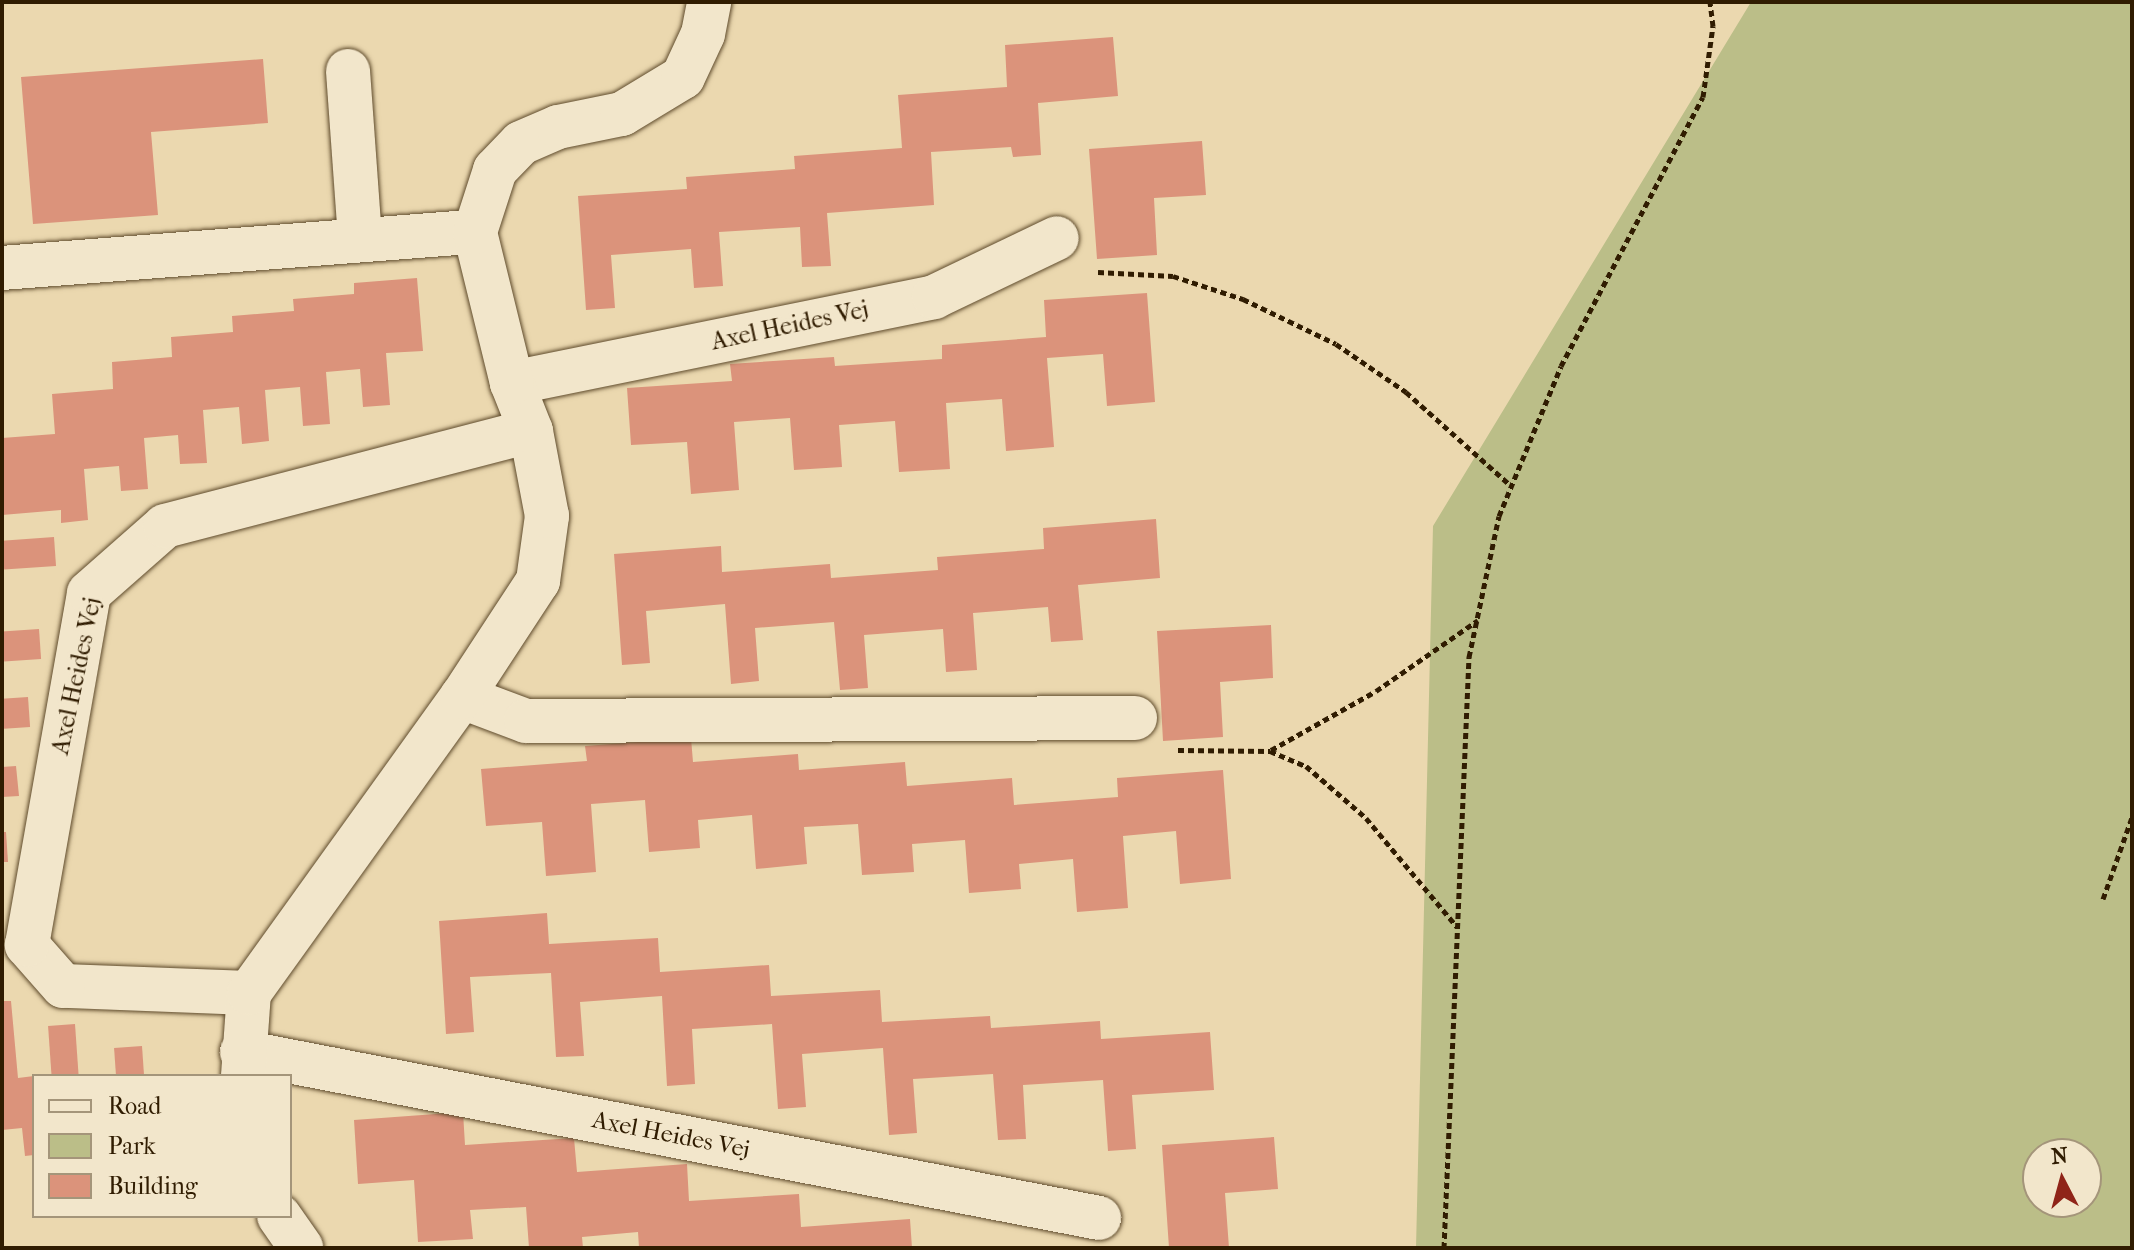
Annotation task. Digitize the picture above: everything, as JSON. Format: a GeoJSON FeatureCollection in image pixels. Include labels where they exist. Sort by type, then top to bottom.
{"type":"FeatureCollection","features":[{"type":"Feature","properties":{"kind":"street"},"geometry":{"type":"LineString","coordinates":[[2,268],[475,232],[495,170],[521,143],[558,127],[622,114],[683,77],[703,34],[709,2]]}},
{"type":"Feature","properties":{"kind":"street"},"geometry":{"type":"LineString","coordinates":[[348,71],[360,240]]}},
{"type":"Feature","properties":{"kind":"street","name":"Axel Heides Vej"},"geometry":{"type":"LineString","coordinates":[[475,232],[512,383],[531,431],[547,516],[538,581],[462,697],[249,993],[243,1064],[1099,1218]]}},
{"type":"Feature","properties":{"kind":"street","name":"Axel Heides Vej"},"geometry":{"type":"LineString","coordinates":[[512,383],[934,297],[1057,238]]}},
{"type":"Feature","properties":{"kind":"street","name":"Axel Heides Vej"},"geometry":{"type":"LineString","coordinates":[[249,993],[63,986],[27,945],[89,593],[165,526],[531,431]]}},
{"type":"Feature","properties":{"kind":"street"},"geometry":{"type":"LineString","coordinates":[[462,697],[526,721],[1135,718]]}},
{"type":"Feature","properties":{"kind":"street"},"geometry":{"type":"LineString","coordinates":[[280,1218],[301,1248]]}},
{"type":"Feature","properties":{"kind":"path"},"geometry":{"type":"LineString","coordinates":[[1444,1248],[1469,657],[1499,516],[1561,366],[1703,97],[1713,26],[1710,2]]}},
{"type":"Feature","properties":{"kind":"path"},"geometry":{"type":"LineString","coordinates":[[1057,238],[1082,270],[1173,276],[1243,299],[1336,344],[1406,392],[1511,486]]}},
{"type":"Feature","properties":{"kind":"path"},"geometry":{"type":"LineString","coordinates":[[1270,751],[1376,691],[1478,620]]}},
{"type":"Feature","properties":{"kind":"path"},"geometry":{"type":"LineString","coordinates":[[1135,718],[1159,752],[1270,751],[1306,766],[1340,790],[1458,928]]}},
{"type":"Feature","properties":{"kind":"path"},"geometry":{"type":"LineString","coordinates":[[2103,899],[2132,817]]}},
{"type":"Feature","properties":{"kind":"green space"},"geometry":{"type":"Polygon","coordinates":[[[1751,2],[2132,2],[2132,1248],[1416,1248],[1433,526],[1751,2]]]}},
{"type":"Feature","properties":{"kind":"building"},"geometry":{"type":"Polygon","coordinates":[[[1113,37],[1118,96],[1038,103],[1041,155],[1013,157],[1011,147],[931,152],[934,205],[827,213],[831,266],[802,267],[800,227],[719,232],[723,286],[694,288],[691,249],[611,255],[615,308],[586,310],[578,196],[687,189],[686,177],[795,169],[794,156],[902,148],[898,95],[1007,87],[1005,45],[1113,37]]]}},
{"type":"Feature","properties":{"kind":"building"},"geometry":{"type":"Polygon","coordinates":[[[263,59],[268,123],[151,132],[158,215],[33,224],[21,77],[263,59]]]}},
{"type":"Feature","properties":{"kind":"building"},"geometry":{"type":"Polygon","coordinates":[[[1202,141],[1206,195],[1154,198],[1157,255],[1097,259],[1089,149],[1202,141]]]}},
{"type":"Feature","properties":{"kind":"building"},"geometry":{"type":"Polygon","coordinates":[[[417,278],[423,351],[386,353],[390,405],[363,407],[360,369],[326,372],[330,424],[303,426],[300,387],[265,390],[269,441],[242,444],[239,407],[203,410],[207,463],[180,464],[178,435],[144,438],[148,489],[121,491],[119,466],[84,469],[88,520],[61,523],[61,510],[2,515],[2,438],[55,434],[52,394],[113,389],[112,362],[172,357],[171,337],[233,332],[232,316],[294,311],[293,299],[354,294],[354,283],[417,278]]]}},
{"type":"Feature","properties":{"kind":"building"},"geometry":{"type":"Polygon","coordinates":[[[1147,293],[1155,402],[1107,406],[1103,354],[1047,358],[1054,447],[1006,451],[1002,399],[946,403],[950,469],[899,472],[895,421],[839,425],[842,467],[794,470],[790,418],[734,422],[739,490],[691,494],[687,442],[631,445],[627,388],[732,381],[730,364],[834,357],[835,366],[942,359],[942,345],[1046,337],[1044,300],[1147,293]]]}},
{"type":"Feature","properties":{"kind":"building"},"geometry":{"type":"Polygon","coordinates":[[[1156,519],[1160,578],[1078,585],[1083,640],[1051,642],[1048,607],[973,613],[977,670],[946,672],[943,629],[864,635],[868,688],[840,690],[834,622],[755,628],[759,681],[731,684],[725,604],[646,611],[650,663],[622,665],[614,554],[721,546],[722,572],[830,564],[831,578],[938,570],[937,557],[1044,549],[1043,528],[1156,519]]]}},
{"type":"Feature","properties":{"kind":"building"},"geometry":{"type":"Polygon","coordinates":[[[54,537],[56,566],[4,570],[2,541],[54,537]]]}},
{"type":"Feature","properties":{"kind":"building"},"geometry":{"type":"Polygon","coordinates":[[[1271,625],[1273,678],[1220,682],[1223,737],[1163,741],[1157,631],[1271,625]]]}},
{"type":"Feature","properties":{"kind":"building"},"geometry":{"type":"Polygon","coordinates":[[[39,629],[41,659],[4,662],[2,632],[39,629]]]}},
{"type":"Feature","properties":{"kind":"building"},"geometry":{"type":"Polygon","coordinates":[[[28,697],[30,727],[4,729],[2,699],[28,697]]]}},
{"type":"Feature","properties":{"kind":"building"},"geometry":{"type":"Polygon","coordinates":[[[691,738],[693,762],[798,754],[799,770],[905,762],[907,786],[1012,778],[1014,805],[1118,797],[1117,778],[1223,770],[1231,879],[1180,884],[1176,831],[1123,836],[1128,908],[1077,912],[1073,859],[1019,864],[1021,889],[969,893],[965,840],[912,844],[914,872],[862,875],[858,824],[804,827],[807,864],[756,869],[752,815],[698,820],[700,848],[649,852],[645,800],[591,804],[596,872],[546,876],[542,822],[486,826],[481,769],[587,761],[585,746],[691,738]]]}},
{"type":"Feature","properties":{"kind":"building"},"geometry":{"type":"Polygon","coordinates":[[[16,766],[19,796],[2,797],[2,767],[16,766]]]}},
{"type":"Feature","properties":{"kind":"building"},"geometry":{"type":"Polygon","coordinates":[[[2,832],[6,832],[8,862],[2,862],[2,832]]]}},
{"type":"Feature","properties":{"kind":"building"},"geometry":{"type":"Polygon","coordinates":[[[547,913],[549,944],[658,938],[660,972],[769,965],[771,996],[880,990],[882,1022],[990,1016],[991,1028],[1100,1021],[1101,1039],[1210,1032],[1214,1090],[1132,1095],[1136,1149],[1108,1151],[1103,1080],[1023,1085],[1026,1139],[998,1140],[993,1074],[913,1079],[917,1133],[889,1135],[883,1048],[802,1054],[806,1107],[778,1109],[772,1024],[692,1029],[695,1084],[667,1086],[662,996],[580,1002],[584,1056],[556,1057],[551,973],[470,977],[474,1032],[446,1034],[439,921],[547,913]]]}},
{"type":"Feature","properties":{"kind":"building"},"geometry":{"type":"Polygon","coordinates":[[[2,1001],[11,1001],[18,1078],[32,1076],[32,1155],[25,1156],[22,1128],[2,1130],[2,1001]]]}},
{"type":"Feature","properties":{"kind":"building"},"geometry":{"type":"Polygon","coordinates":[[[75,1024],[78,1074],[51,1074],[48,1026],[75,1024]]]}},
{"type":"Feature","properties":{"kind":"building"},"geometry":{"type":"Polygon","coordinates":[[[142,1046],[144,1074],[116,1074],[114,1048],[142,1046]]]}},
{"type":"Feature","properties":{"kind":"building"},"geometry":{"type":"Polygon","coordinates":[[[463,1112],[465,1145],[574,1138],[577,1172],[687,1164],[689,1201],[799,1194],[801,1227],[910,1219],[912,1248],[639,1248],[638,1232],[582,1237],[583,1248],[529,1248],[526,1207],[470,1210],[473,1239],[418,1242],[414,1180],[358,1184],[354,1120],[463,1112]]]}},
{"type":"Feature","properties":{"kind":"building"},"geometry":{"type":"Polygon","coordinates":[[[1274,1137],[1278,1189],[1225,1193],[1229,1248],[1169,1248],[1162,1145],[1274,1137]]]}}]}
